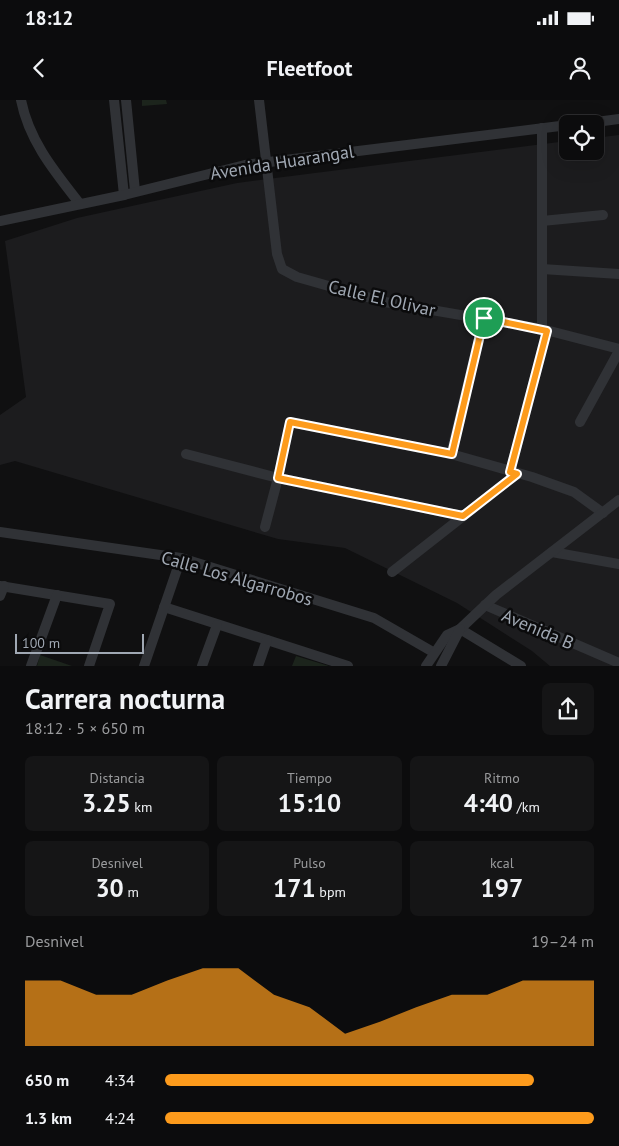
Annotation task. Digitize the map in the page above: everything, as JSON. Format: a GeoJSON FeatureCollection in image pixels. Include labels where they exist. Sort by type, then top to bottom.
{"type":"FeatureCollection","features":[{"type":"Feature","properties":{"kind":"street"},"geometry":{"type":"LineString","coordinates":[[21,100],[24,118],[36,143],[80,204]]}},
{"type":"Feature","properties":{"kind":"street"},"geometry":{"type":"LineString","coordinates":[[114,100],[124,195]]}},
{"type":"Feature","properties":{"kind":"street"},"geometry":{"type":"LineString","coordinates":[[126,100],[135,191]]}},
{"type":"Feature","properties":{"kind":"street"},"geometry":{"type":"LineString","coordinates":[[259,100],[266,162]]}},
{"type":"Feature","properties":{"kind":"street"},"geometry":{"type":"LineString","coordinates":[[604,122],[619,120]]}},
{"type":"Feature","properties":{"kind":"street","name":"Avenida Huarangal"},"geometry":{"type":"LineString","coordinates":[[0,221],[124,195],[225,169],[266,162],[559,126]]}},
{"type":"Feature","properties":{"kind":"street"},"geometry":{"type":"LineString","coordinates":[[392,572],[463,516],[513,473],[544,330],[542,128]]}},
{"type":"Feature","properties":{"kind":"street","name":"Calle El Olivar"},"geometry":{"type":"LineString","coordinates":[[266,162],[277,254],[282,269],[297,277],[385,302],[544,330],[619,350]]}},
{"type":"Feature","properties":{"kind":"street"},"geometry":{"type":"LineString","coordinates":[[542,221],[603,215]]}},
{"type":"Feature","properties":{"kind":"street"},"geometry":{"type":"LineString","coordinates":[[542,270],[602,271],[619,274]]}},
{"type":"Feature","properties":{"kind":"street"},"geometry":{"type":"LineString","coordinates":[[452,454],[484,318]]}},
{"type":"Feature","properties":{"kind":"street"},"geometry":{"type":"LineString","coordinates":[[580,422],[619,350]]}},
{"type":"Feature","properties":{"kind":"street"},"geometry":{"type":"LineString","coordinates":[[265,527],[290,422],[452,454],[574,492],[603,513]]}},
{"type":"Feature","properties":{"kind":"street"},"geometry":{"type":"LineString","coordinates":[[186,454],[278,478],[463,516]]}},
{"type":"Feature","properties":{"kind":"street"},"geometry":{"type":"LineString","coordinates":[[441,666],[460,629],[485,605],[619,500]]}},
{"type":"Feature","properties":{"kind":"street","name":"Calle Los Algarrobos"},"geometry":{"type":"LineString","coordinates":[[0,532],[181,558],[374,618],[433,652]]}},
{"type":"Feature","properties":{"kind":"street"},"geometry":{"type":"LineString","coordinates":[[552,552],[619,564]]}},
{"type":"Feature","properties":{"kind":"street"},"geometry":{"type":"LineString","coordinates":[[144,666],[181,558]]}},
{"type":"Feature","properties":{"kind":"street"},"geometry":{"type":"LineString","coordinates":[[1,589],[108,603],[111,606],[89,666]]}},
{"type":"Feature","properties":{"kind":"street"},"geometry":{"type":"LineString","coordinates":[[31,666],[57,595]]}},
{"type":"Feature","properties":{"kind":"street","name":"Avenida B"},"geometry":{"type":"LineString","coordinates":[[485,605],[619,663]]}},
{"type":"Feature","properties":{"kind":"street"},"geometry":{"type":"LineString","coordinates":[[164,607],[348,666]]}},
{"type":"Feature","properties":{"kind":"street"},"geometry":{"type":"LineString","coordinates":[[202,666],[217,625]]}},
{"type":"Feature","properties":{"kind":"street"},"geometry":{"type":"LineString","coordinates":[[426,666],[433,652],[447,635],[460,629]]}},
{"type":"Feature","properties":{"kind":"street","name":"Avenida B"},"geometry":{"type":"LineString","coordinates":[[460,629],[521,666]]}},
{"type":"Feature","properties":{"kind":"street"},"geometry":{"type":"LineString","coordinates":[[258,666],[267,640]]}},
{"type":"Feature","properties":{"kind":"shaded area"},"geometry":{"type":"Polygon","coordinates":[[[142,100],[166,100],[167,104],[142,106],[142,100]]]}},
{"type":"Feature","properties":{"kind":"shaded area"},"geometry":{"type":"Polygon","coordinates":[[[619,135],[619,666],[550,666],[532,651],[457,603],[345,548],[278,539],[15,461],[0,465],[0,415],[26,397],[5,241],[77,218],[237,183],[559,142],[559,160],[604,160],[604,137],[619,135]]]}},
{"type":"Feature","properties":{"kind":"shaded area"},"geometry":{"type":"Polygon","coordinates":[[[40,655],[72,666],[37,666],[40,655]]]}},
{"type":"Feature","properties":{"kind":"shaded area"},"geometry":{"type":"Polygon","coordinates":[[[296,656],[329,666],[292,666],[296,656]]]}},
{"type":"Feature","properties":{"kind":"route"},"geometry":{"type":"LineString","coordinates":[[484,318],[547,331],[510,472],[517,474],[463,516],[278,478],[290,422],[452,454],[484,318]]}}]}
